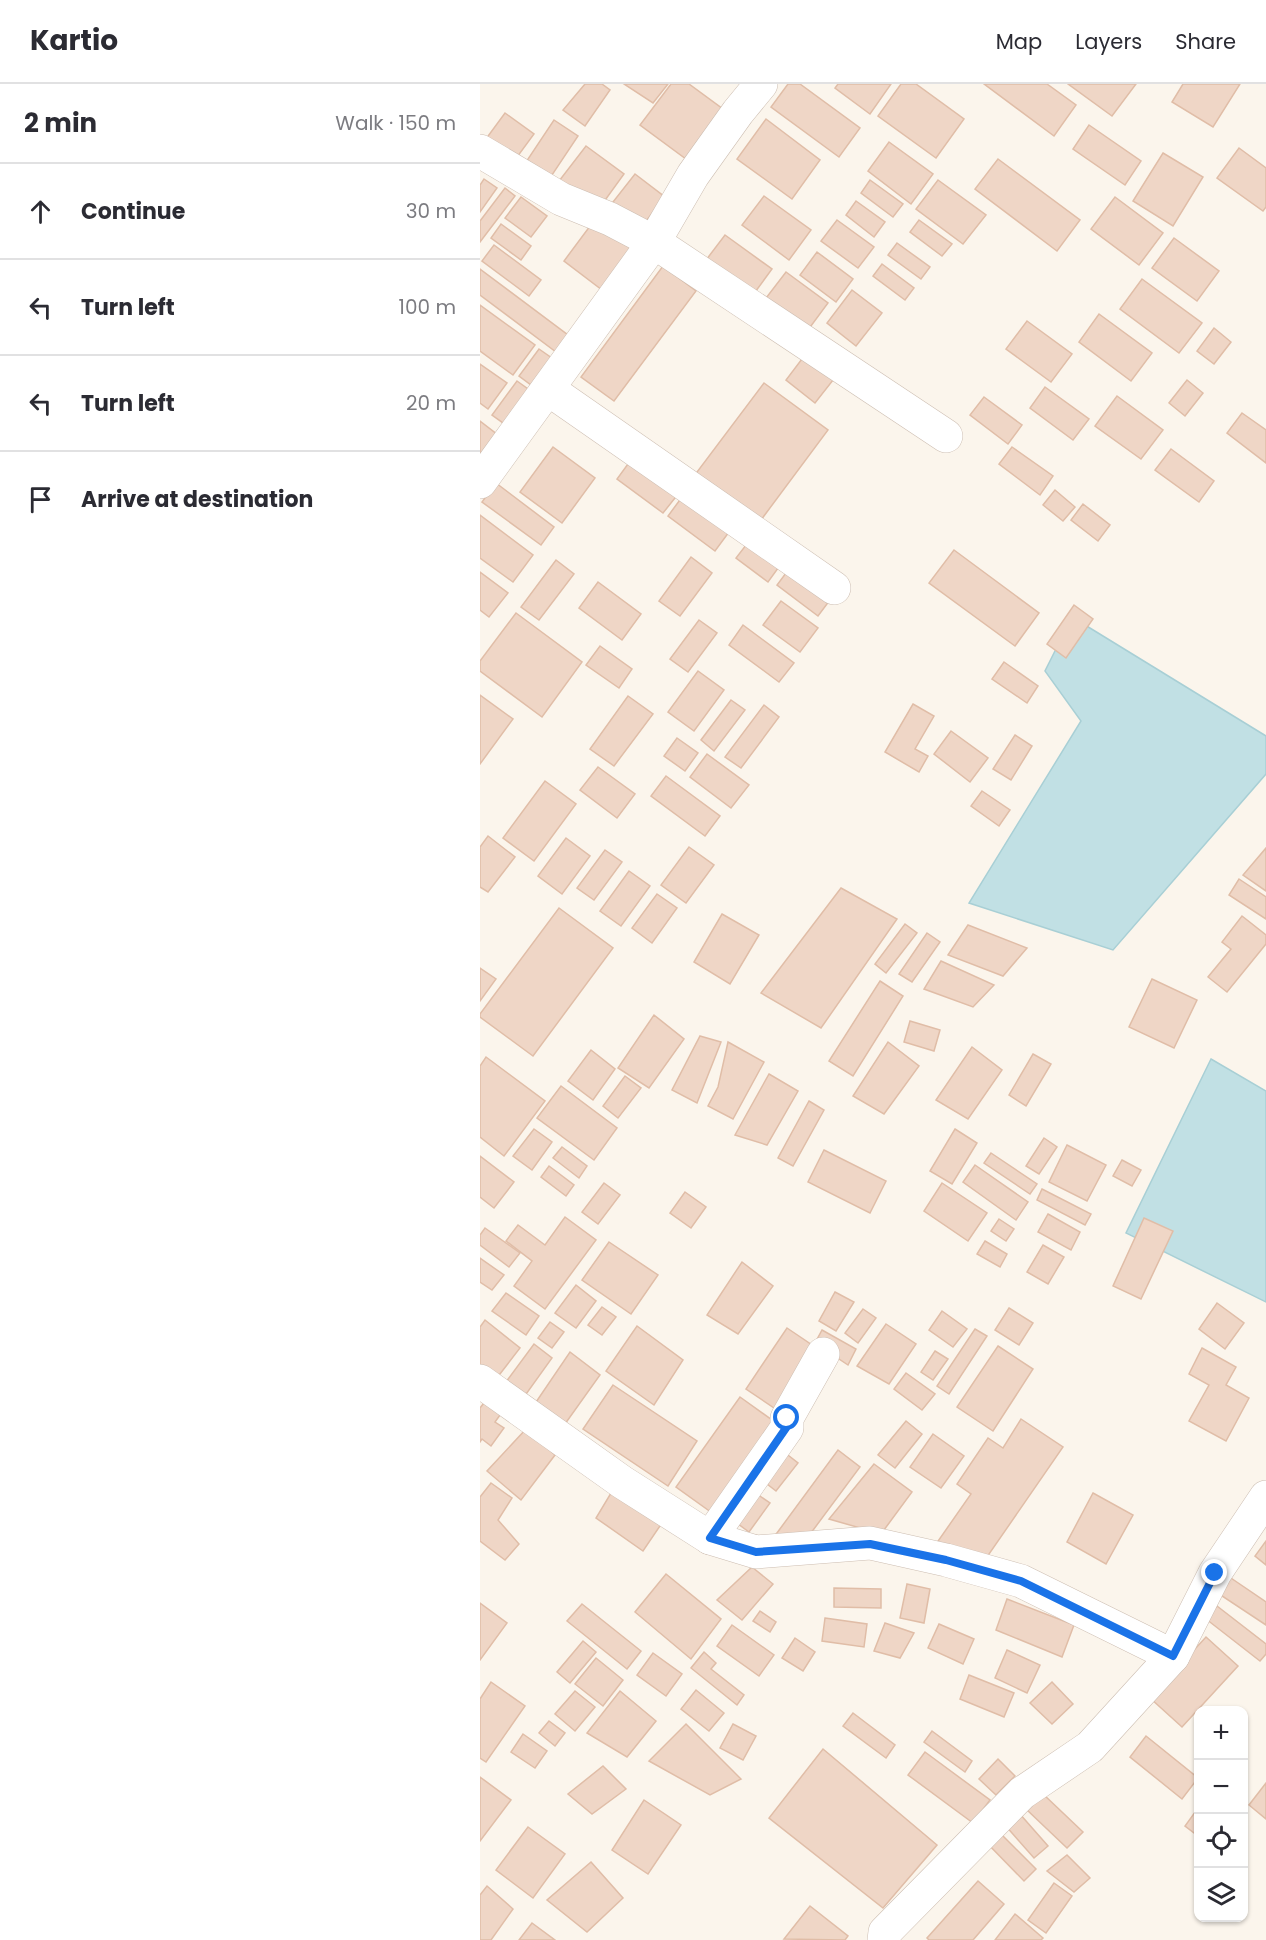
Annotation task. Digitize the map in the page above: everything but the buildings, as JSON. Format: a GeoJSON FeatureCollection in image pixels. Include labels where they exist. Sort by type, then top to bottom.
{"type":"FeatureCollection","features":[{"type":"Feature","properties":{"kind":"street"},"geometry":{"type":"LineString","coordinates":[[480,482],[654,242],[693,175],[761,84]]}},
{"type":"Feature","properties":{"kind":"street"},"geometry":{"type":"LineString","coordinates":[[480,151],[561,199],[610,219],[654,242],[946,436]]}},
{"type":"Feature","properties":{"kind":"street"},"geometry":{"type":"LineString","coordinates":[[548,389],[834,588]]}},
{"type":"Feature","properties":{"kind":"street"},"geometry":{"type":"LineString","coordinates":[[710,1538],[786,1428],[787,1418],[823,1354]]}},
{"type":"Feature","properties":{"kind":"street"},"geometry":{"type":"LineString","coordinates":[[480,1381],[622,1482],[710,1538],[756,1552],[870,1544],[946,1560],[1021,1581],[1173,1656]]}},
{"type":"Feature","properties":{"kind":"street"},"geometry":{"type":"LineString","coordinates":[[884,1940],[885,1932],[1022,1793],[1090,1747],[1173,1656],[1215,1573],[1266,1497]]}},
{"type":"Feature","properties":{"kind":"water"},"geometry":{"type":"Polygon","coordinates":[[[1072,617],[1266,736],[1266,774],[1113,950],[969,903],[1081,721],[1045,671],[1072,617]]]}},
{"type":"Feature","properties":{"kind":"water"},"geometry":{"type":"Polygon","coordinates":[[[1211,1059],[1266,1091],[1266,1302],[1126,1233],[1211,1059]]]}},
{"type":"Feature","properties":{"kind":"route"},"geometry":{"type":"LineString","coordinates":[[787,1418],[786,1428],[710,1538],[756,1552],[870,1544],[946,1560],[1021,1581],[1173,1656],[1215,1573]]}}]}
